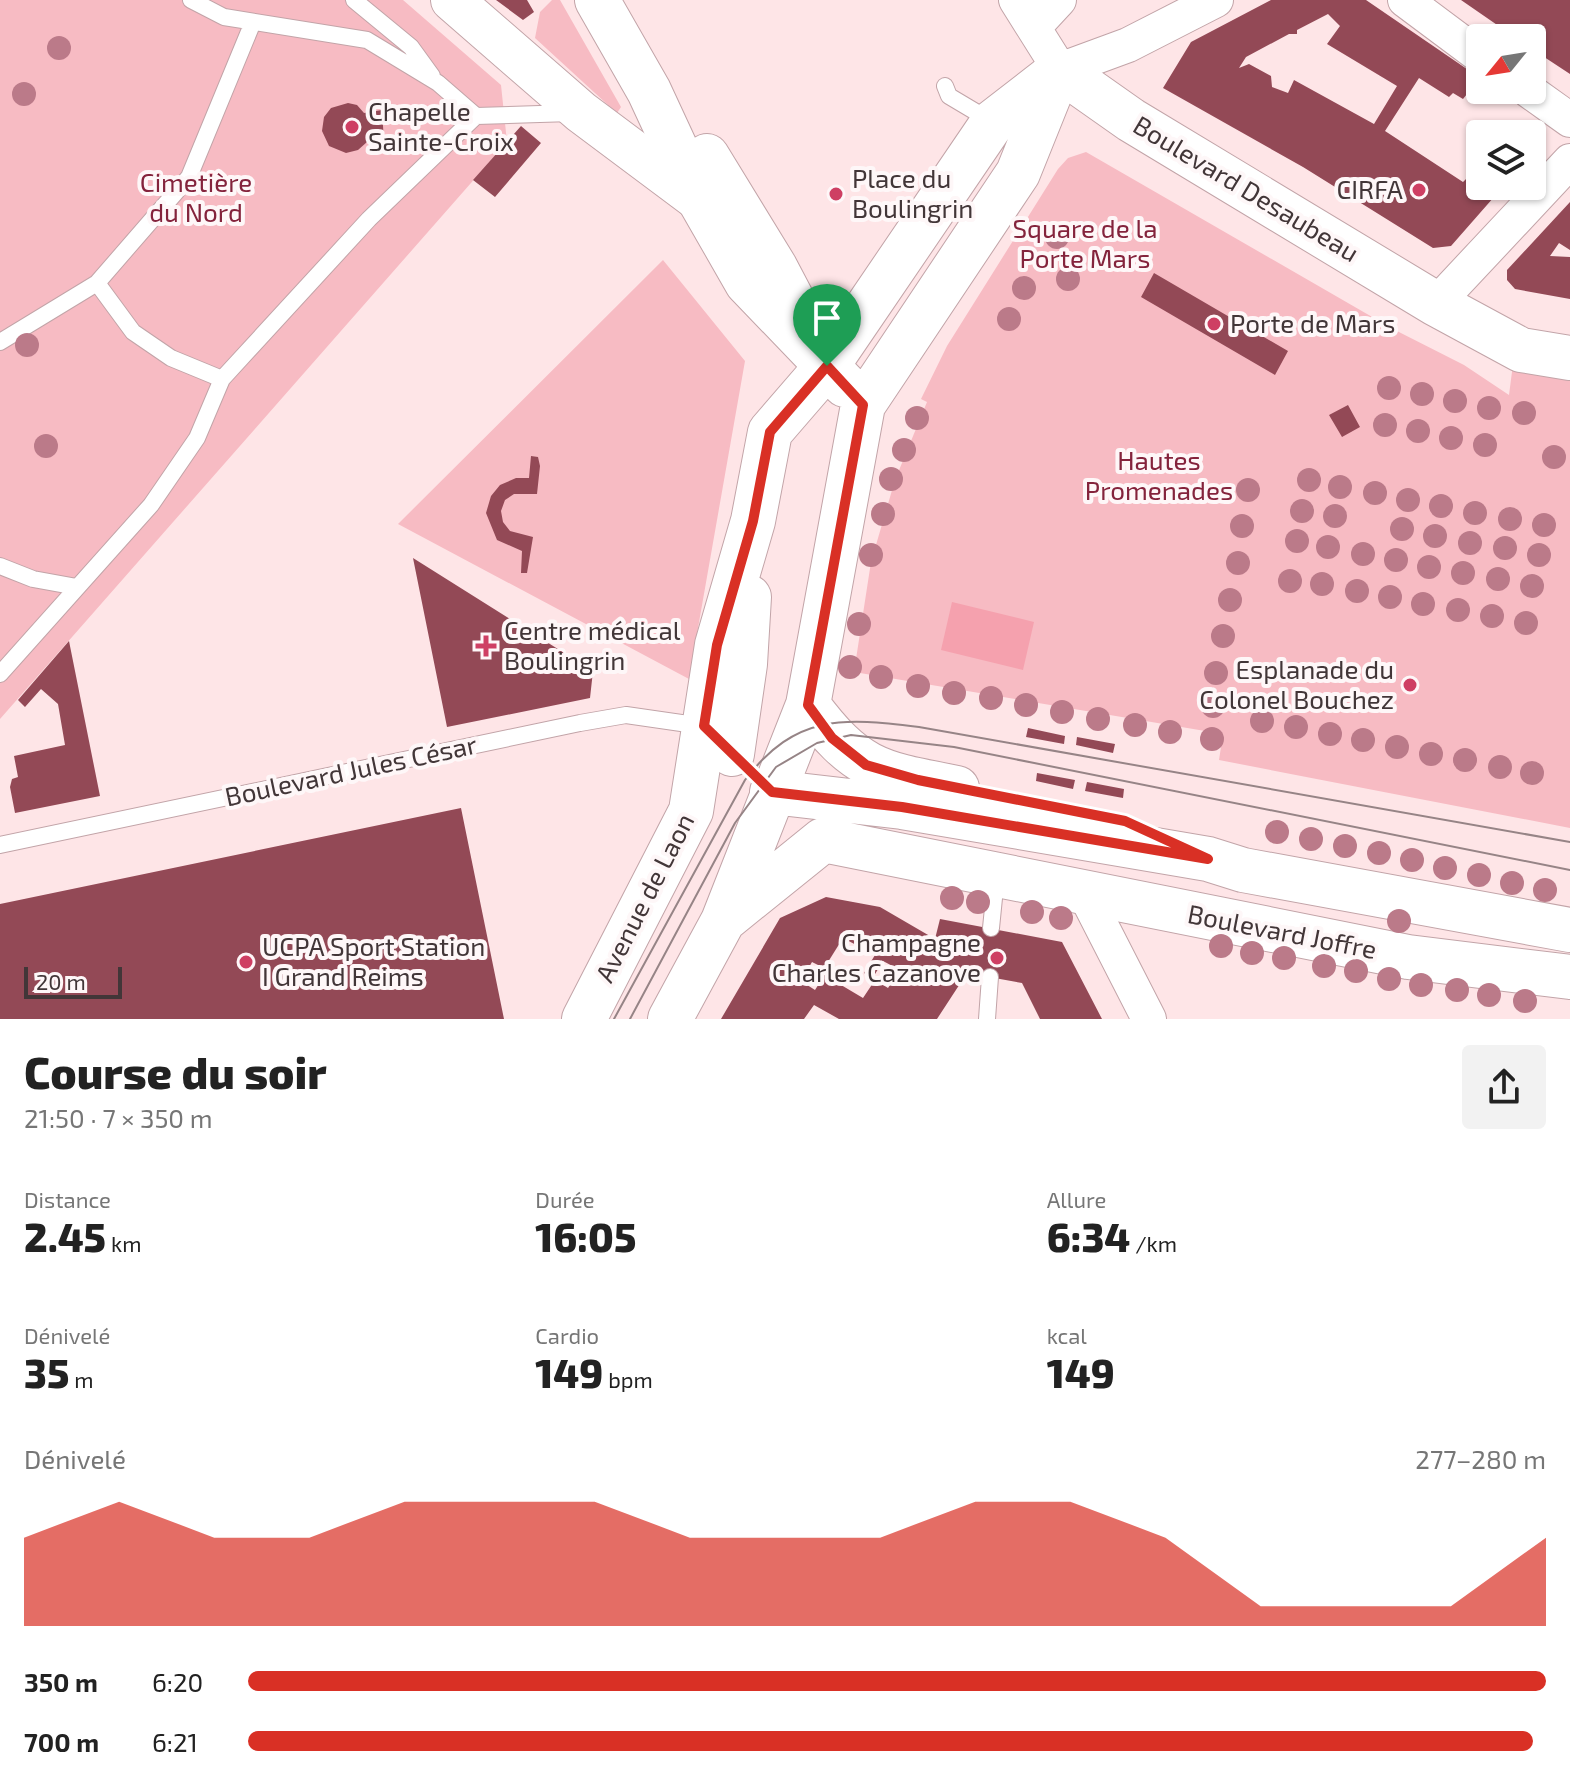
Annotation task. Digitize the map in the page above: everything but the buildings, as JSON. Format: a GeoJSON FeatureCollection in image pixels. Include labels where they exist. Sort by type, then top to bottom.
{"type":"FeatureCollection","features":[{"type":"Feature","properties":{"kind":"main road"},"geometry":{"type":"LineString","coordinates":[[597,0],[649,91],[700,201],[747,283],[863,405]]}},
{"type":"Feature","properties":{"kind":"main road"},"geometry":{"type":"LineString","coordinates":[[827,366],[993,122],[1060,70]]}},
{"type":"Feature","properties":{"kind":"main road"},"geometry":{"type":"LineString","coordinates":[[670,1019],[723,921],[808,705],[863,405],[1018,173],[1060,70]]}},
{"type":"Feature","properties":{"kind":"main road","name":"Boulevard Desaubeau"},"geometry":{"type":"LineString","coordinates":[[1060,70],[1131,120],[1436,304],[1521,350],[1570,358]]}},
{"type":"Feature","properties":{"kind":"main road"},"geometry":{"type":"LineString","coordinates":[[649,91],[712,162],[778,271],[827,366]]}},
{"type":"Feature","properties":{"kind":"main road","name":"Avenue de Laon"},"geometry":{"type":"LineString","coordinates":[[584,1019],[691,811],[718,740],[717,645],[753,521],[770,432],[827,366]]}},
{"type":"Feature","properties":{"kind":"main road"},"geometry":{"type":"LineString","coordinates":[[808,705],[832,738],[866,765],[918,780],[1125,821],[1208,859]]}},
{"type":"Feature","properties":{"kind":"main road"},"geometry":{"type":"LineString","coordinates":[[718,740],[823,840],[723,921]]}},
{"type":"Feature","properties":{"kind":"main road"},"geometry":{"type":"LineString","coordinates":[[772,792],[902,807],[1208,859]]}},
{"type":"Feature","properties":{"kind":"main road","name":"Boulevard Joffre"},"geometry":{"type":"LineString","coordinates":[[823,840],[1408,957],[1570,977]]}},
{"type":"Feature","properties":{"kind":"main road","name":"Boulevard Joffre"},"geometry":{"type":"LineString","coordinates":[[1208,859],[1243,870],[1570,930]]}},
{"type":"Feature","properties":{"kind":"street"},"geometry":{"type":"LineString","coordinates":[[452,0],[558,102],[700,201]]}},
{"type":"Feature","properties":{"kind":"street"},"geometry":{"type":"LineString","coordinates":[[1059,0],[1025,14],[1060,70],[1128,45],[1216,0]]}},
{"type":"Feature","properties":{"kind":"street"},"geometry":{"type":"LineString","coordinates":[[1405,0],[1466,46]]}},
{"type":"Feature","properties":{"kind":"street"},"geometry":{"type":"LineString","coordinates":[[1546,103],[1570,120]]}},
{"type":"Feature","properties":{"kind":"street"},"geometry":{"type":"LineString","coordinates":[[1436,304],[1570,161]]}},
{"type":"Feature","properties":{"kind":"street"},"geometry":{"type":"LineString","coordinates":[[1084,892],[1149,1019]]}},
{"type":"Feature","properties":{"kind":"lane"},"geometry":{"type":"LineString","coordinates":[[191,0],[224,17],[367,40],[438,83],[476,116]]}},
{"type":"Feature","properties":{"kind":"lane"},"geometry":{"type":"LineString","coordinates":[[354,0],[411,47],[438,83]]}},
{"type":"Feature","properties":{"kind":"lane"},"geometry":{"type":"LineString","coordinates":[[0,342],[97,283],[189,177],[253,22]]}},
{"type":"Feature","properties":{"kind":"lane"},"geometry":{"type":"LineString","coordinates":[[945,86],[949,96],[993,122]]}},
{"type":"Feature","properties":{"kind":"lane"},"geometry":{"type":"LineString","coordinates":[[0,674],[151,505],[197,438],[222,379],[369,219],[476,116],[558,102]]}},
{"type":"Feature","properties":{"kind":"lane"},"geometry":{"type":"LineString","coordinates":[[97,283],[133,332],[171,358],[222,379]]}},
{"type":"Feature","properties":{"kind":"lane"},"geometry":{"type":"LineString","coordinates":[[0,566],[33,579],[77,587]]}},
{"type":"Feature","properties":{"kind":"lane","name":"Boulevard Jules César"},"geometry":{"type":"LineString","coordinates":[[0,845],[626,715],[718,740]]}},
{"type":"Feature","properties":{"kind":"lane"},"geometry":{"type":"LineString","coordinates":[[991,928],[997,877]]}},
{"type":"Feature","properties":{"kind":"lane"},"geometry":{"type":"LineString","coordinates":[[987,1019],[990,977]]}},
{"type":"Feature","properties":{"kind":"green space","name":"Cimetière du Nord"},"geometry":{"type":"Polygon","coordinates":[[[0,0],[403,0],[501,85],[507,142],[0,719],[0,0]]]}},
{"type":"Feature","properties":{"kind":"green space"},"geometry":{"type":"Polygon","coordinates":[[[552,0],[560,0],[621,107],[615,116],[607,115],[608,105],[535,38],[540,12],[552,0]]]}},
{"type":"Feature","properties":{"kind":"green space","name":"Hautes Promenades"},"geometry":{"type":"Polygon","coordinates":[[[1086,152],[1393,329],[1464,365],[1509,395],[1513,364],[1570,376],[1570,828],[1219,760],[1223,734],[854,672],[871,562],[895,480],[927,402],[921,399],[947,346],[1058,169],[1068,158],[1086,152]]]}},
{"type":"Feature","properties":{"kind":"green space"},"geometry":{"type":"Polygon","coordinates":[[[663,260],[745,361],[689,679],[398,524],[663,260]]]}},
{"type":"Feature","properties":{"kind":"shaded area"},"geometry":{"type":"Polygon","coordinates":[[[952,602],[1034,622],[1023,670],[941,650],[952,602]]]}},
{"type":"Feature","properties":{"kind":"tram line"},"geometry":{"type":"LineString","coordinates":[[614,1019],[745,780],[783,742],[823,725],[867,722],[919,727],[1570,842]]}},
{"type":"Feature","properties":{"kind":"tram line"},"geometry":{"type":"LineString","coordinates":[[630,1019],[735,823],[776,767],[817,743],[851,735],[954,747],[1570,870]]}},
{"type":"Feature","properties":{"kind":"place","name":"Chapelle Sainte-Croix"},"geometry":{"type":"Point","coordinates":[352,127]}},
{"type":"Feature","properties":{"kind":"place","name":"CIRFA"},"geometry":{"type":"Point","coordinates":[1419,190]}},
{"type":"Feature","properties":{"kind":"place","name":"Place du Boulingrin"},"geometry":{"type":"Point","coordinates":[836,194]}},
{"type":"Feature","properties":{"kind":"place","name":"Porte de Mars"},"geometry":{"type":"Point","coordinates":[1214,324]}},
{"type":"Feature","properties":{"kind":"place","name":"Centre médical Boulingrin"},"geometry":{"type":"Point","coordinates":[486,646]}},
{"type":"Feature","properties":{"kind":"place","name":"Esplanade du Colonel Bouchez"},"geometry":{"type":"Point","coordinates":[1410,685]}},
{"type":"Feature","properties":{"kind":"place","name":"Champagne Charles Cazanove"},"geometry":{"type":"Point","coordinates":[997,958]}},
{"type":"Feature","properties":{"kind":"place","name":"UCPA Sport Station I Grand Reims"},"geometry":{"type":"Point","coordinates":[246,962]}},
{"type":"Feature","properties":{"kind":"route"},"geometry":{"type":"LineString","coordinates":[[827,366],[863,405],[808,705],[832,738],[848,754],[866,765],[907,778],[1125,821],[1208,859],[902,807],[772,792],[704,726],[717,645],[753,521],[770,432],[827,366]]}},
{"type":"Feature","properties":{"kind":"park label","name":"Square de la Porte Mars"},"geometry":{"type":"Point","coordinates":[1085,244]}}]}
